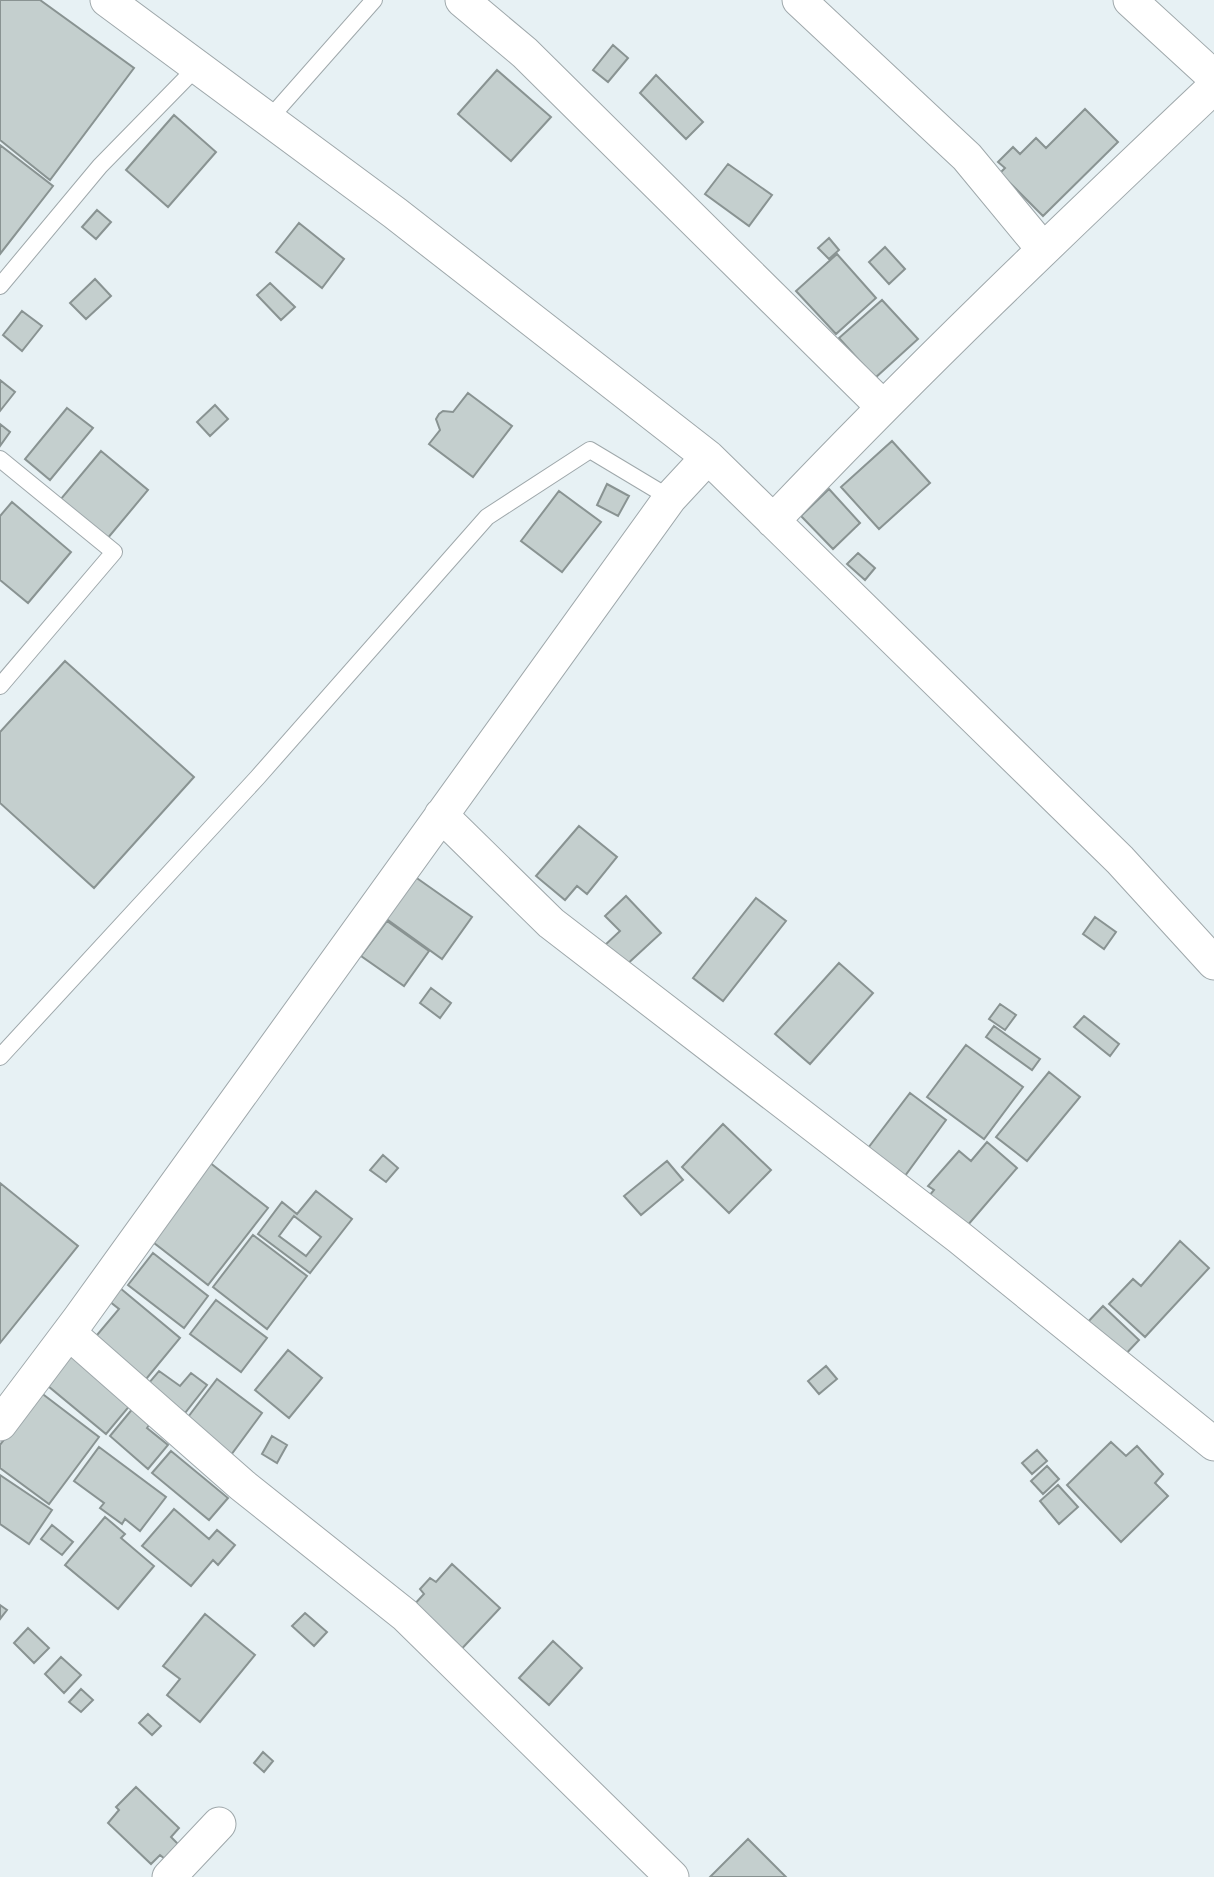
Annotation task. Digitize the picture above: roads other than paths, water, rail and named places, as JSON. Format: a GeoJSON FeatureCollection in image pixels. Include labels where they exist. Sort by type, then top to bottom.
{"type":"FeatureCollection","features":[{"type":"Feature","properties":{"kind":"street"},"geometry":{"type":"LineString","coordinates":[[107,0],[395,213],[708,457],[1120,860],[1214,962]]}},
{"type":"Feature","properties":{"kind":"street"},"geometry":{"type":"LineString","coordinates":[[462,0],[525,53],[882,406]]}},
{"type":"Feature","properties":{"kind":"street"},"geometry":{"type":"LineString","coordinates":[[799,0],[967,157],[1043,249]]}},
{"type":"Feature","properties":{"kind":"street"},"geometry":{"type":"LineString","coordinates":[[1130,0],[1214,77]]}},
{"type":"Feature","properties":{"kind":"street"},"geometry":{"type":"LineString","coordinates":[[773,521],[882,406],[1214,87]]}},
{"type":"Feature","properties":{"kind":"street"},"geometry":{"type":"LineString","coordinates":[[0,1424],[69,1333],[670,498],[708,457]]}},
{"type":"Feature","properties":{"kind":"street"},"geometry":{"type":"LineString","coordinates":[[442,815],[551,923],[960,1238],[1214,1444]]}},
{"type":"Feature","properties":{"kind":"street"},"geometry":{"type":"LineString","coordinates":[[69,1333],[242,1485],[405,1615],[672,1877]]}},
{"type":"Feature","properties":{"kind":"street"},"geometry":{"type":"LineString","coordinates":[[169,1877],[219,1824]]}},
{"type":"Feature","properties":{"kind":"lane"},"geometry":{"type":"LineString","coordinates":[[269,119],[374,0]]}},
{"type":"Feature","properties":{"kind":"lane"},"geometry":{"type":"LineString","coordinates":[[0,286],[100,166],[197,66]]}},
{"type":"Feature","properties":{"kind":"lane"},"geometry":{"type":"LineString","coordinates":[[0,1057],[257,778],[487,517],[590,450],[670,498]]}},
{"type":"Feature","properties":{"kind":"lane"},"geometry":{"type":"LineString","coordinates":[[0,459],[114,552],[0,686]]}}]}
